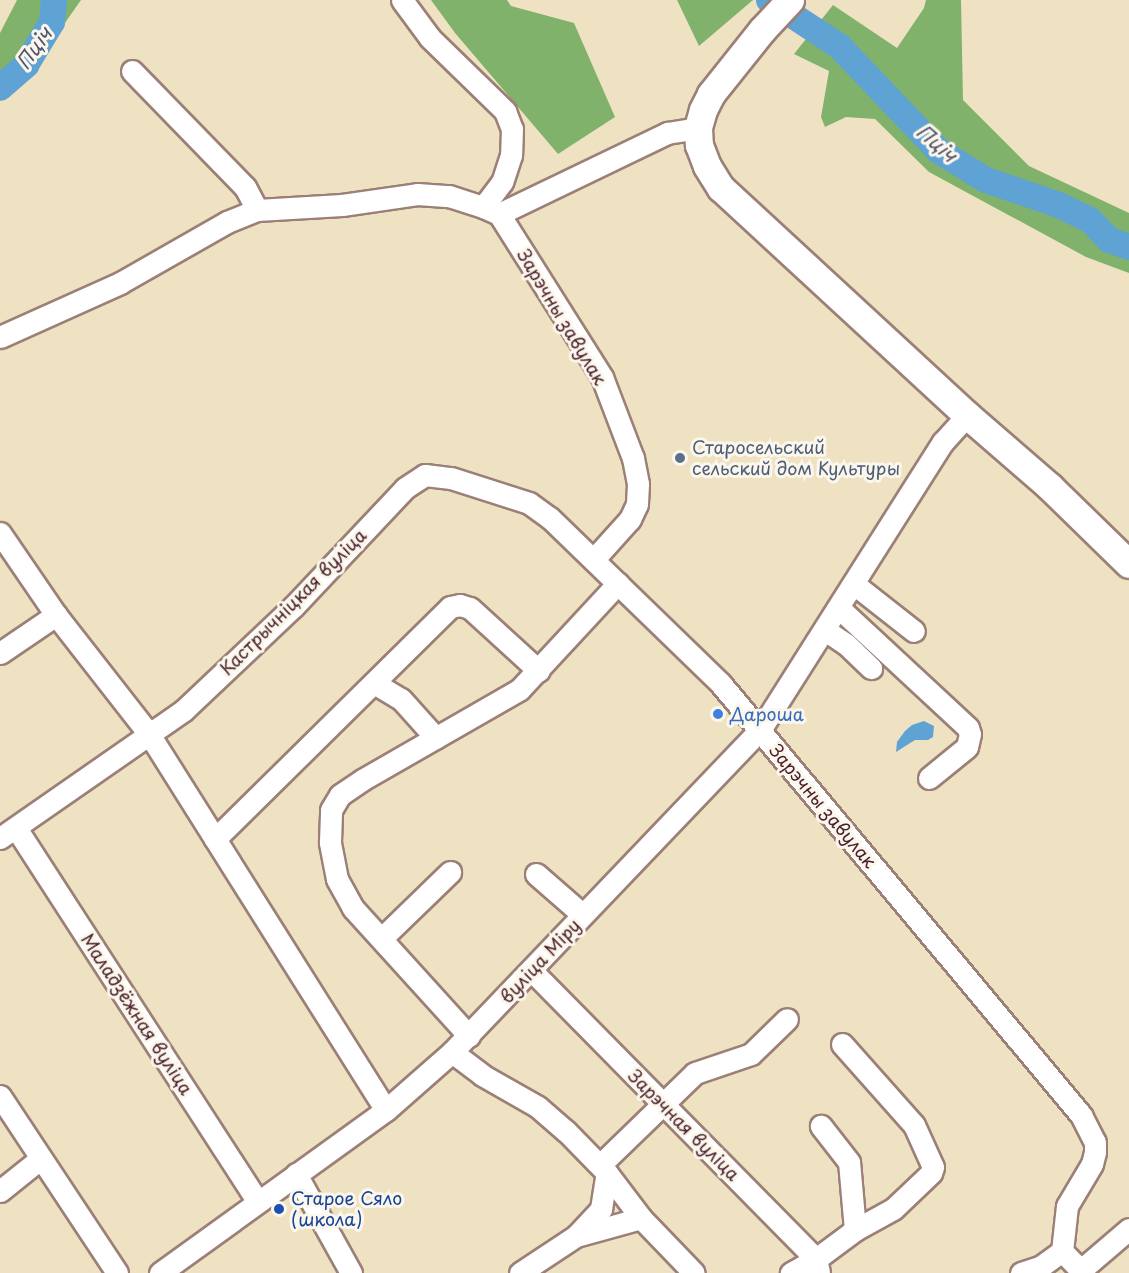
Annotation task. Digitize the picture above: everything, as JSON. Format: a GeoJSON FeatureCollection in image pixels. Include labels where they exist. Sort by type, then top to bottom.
{"type":"FeatureCollection","features":[{"type":"Feature","properties":{"kind":"main road"},"geometry":{"type":"LineString","coordinates":[[790,0],[762,30],[711,94],[698,128],[699,145],[707,166],[721,188],[967,415],[1050,488],[1129,564]]}},
{"type":"Feature","properties":{"kind":"street"},"geometry":{"type":"LineString","coordinates":[[402,0],[430,38],[505,111],[512,129],[511,155],[491,211]]}},
{"type":"Feature","properties":{"kind":"street"},"geometry":{"type":"LineString","coordinates":[[132,70],[245,187],[257,210]]}},
{"type":"Feature","properties":{"kind":"street"},"geometry":{"type":"LineString","coordinates":[[0,337],[120,283],[227,222],[257,210],[342,205],[417,194],[449,196],[491,211],[667,133],[698,128]]}},
{"type":"Feature","properties":{"kind":"street","name":"Зарэчны завулак"},"geometry":{"type":"LineString","coordinates":[[491,211],[602,377],[633,458],[638,484],[637,504],[630,519],[594,560],[721,684],[1081,1115],[1095,1142],[1095,1152],[1092,1164],[1067,1206],[1062,1251]]}},
{"type":"Feature","properties":{"kind":"street","name":"вуліца Міру"},"geometry":{"type":"LineString","coordinates":[[160,1273],[386,1110],[452,1052],[760,730],[943,442],[967,415]]}},
{"type":"Feature","properties":{"kind":"street","name":"Кастрычніцкая вуліца"},"geometry":{"type":"LineString","coordinates":[[8,833],[184,710],[293,607],[405,488],[425,475],[451,478],[529,503],[550,518],[594,560]]}},
{"type":"Feature","properties":{"kind":"street"},"geometry":{"type":"LineString","coordinates":[[0,533],[56,615],[149,734],[386,1110]]}},
{"type":"Feature","properties":{"kind":"street"},"geometry":{"type":"LineString","coordinates":[[469,1036],[353,908],[337,879],[330,842],[331,810],[340,795],[520,689],[618,583]]}},
{"type":"Feature","properties":{"kind":"street"},"geometry":{"type":"LineString","coordinates":[[854,584],[914,631]]}},
{"type":"Feature","properties":{"kind":"street"},"geometry":{"type":"LineString","coordinates":[[215,839],[450,607],[460,605],[470,608],[539,671]]}},
{"type":"Feature","properties":{"kind":"street"},"geometry":{"type":"LineString","coordinates":[[839,608],[968,728],[970,734],[967,747],[928,777]]}},
{"type":"Feature","properties":{"kind":"street"},"geometry":{"type":"LineString","coordinates":[[0,653],[56,615]]}},
{"type":"Feature","properties":{"kind":"street"},"geometry":{"type":"LineString","coordinates":[[825,630],[846,644],[871,668]]}},
{"type":"Feature","properties":{"kind":"street"},"geometry":{"type":"LineString","coordinates":[[374,683],[401,699],[436,738]]}},
{"type":"Feature","properties":{"kind":"street","name":"Маладзёжная вуліца"},"geometry":{"type":"LineString","coordinates":[[8,833],[257,1201]]}},
{"type":"Feature","properties":{"kind":"street"},"geometry":{"type":"LineString","coordinates":[[382,938],[450,872]]}},
{"type":"Feature","properties":{"kind":"street"},"geometry":{"type":"LineString","coordinates":[[536,874],[583,915]]}},
{"type":"Feature","properties":{"kind":"street","name":"Зарэчная вуліца"},"geometry":{"type":"LineString","coordinates":[[531,970],[818,1266]]}},
{"type":"Feature","properties":{"kind":"street"},"geometry":{"type":"LineString","coordinates":[[520,1273],[576,1236],[601,1209],[603,1169],[662,1104],[695,1073],[751,1054],[787,1020]]}},
{"type":"Feature","properties":{"kind":"street"},"geometry":{"type":"LineString","coordinates":[[791,1273],[818,1266],[855,1230],[893,1209],[931,1173],[933,1167],[914,1125],[842,1044]]}},
{"type":"Feature","properties":{"kind":"street"},"geometry":{"type":"LineString","coordinates":[[452,1052],[482,1075],[538,1107],[603,1169],[641,1218],[694,1273]]}},
{"type":"Feature","properties":{"kind":"street"},"geometry":{"type":"LineString","coordinates":[[0,1096],[117,1273]]}},
{"type":"Feature","properties":{"kind":"street"},"geometry":{"type":"LineString","coordinates":[[821,1126],[849,1162],[855,1230]]}},
{"type":"Feature","properties":{"kind":"street"},"geometry":{"type":"LineString","coordinates":[[0,1191],[40,1159]]}},
{"type":"Feature","properties":{"kind":"street"},"geometry":{"type":"LineString","coordinates":[[296,1174],[351,1273]]}},
{"type":"Feature","properties":{"kind":"street"},"geometry":{"type":"LineString","coordinates":[[576,1236],[641,1218]]}},
{"type":"Feature","properties":{"kind":"street"},"geometry":{"type":"LineString","coordinates":[[1022,1273],[1040,1267],[1062,1251],[1082,1271],[1129,1229]]}},
{"type":"Feature","properties":{"kind":"green space"},"geometry":{"type":"Polygon","coordinates":[[[17,0],[81,0],[32,70],[0,99],[0,33],[17,0]]]}},
{"type":"Feature","properties":{"kind":"green space"},"geometry":{"type":"Polygon","coordinates":[[[431,0],[507,0],[511,6],[574,23],[615,117],[558,154],[455,33],[431,0]]]}},
{"type":"Feature","properties":{"kind":"green space"},"geometry":{"type":"Polygon","coordinates":[[[677,0],[753,0],[699,46],[677,0]]]}},
{"type":"Feature","properties":{"kind":"green space"},"geometry":{"type":"Polygon","coordinates":[[[926,0],[961,0],[963,100],[1029,166],[1129,213],[1129,273],[1086,257],[929,172],[875,119],[846,117],[825,127],[821,117],[829,71],[794,54],[833,5],[897,48],[924,8],[926,0]]]}},
{"type":"Feature","properties":{"kind":"water"},"geometry":{"type":"Polygon","coordinates":[[[924,721],[934,726],[933,737],[928,740],[915,740],[896,752],[897,742],[905,731],[912,725],[924,721]]]}},
{"type":"Feature","properties":{"kind":"waterway","name":"Пціч"},"geometry":{"type":"LineString","coordinates":[[0,88],[26,65],[52,22],[54,0]]}},
{"type":"Feature","properties":{"kind":"waterway","name":"Пціч"},"geometry":{"type":"LineString","coordinates":[[769,0],[839,46],[939,151],[986,180],[1059,205],[1090,220],[1109,240],[1129,247]]}},
{"type":"Feature","properties":{"kind":"place","name":"Старосельский сельский дом Культуры"},"geometry":{"type":"Point","coordinates":[680,458]}},
{"type":"Feature","properties":{"kind":"place","name":"Дароша"},"geometry":{"type":"Point","coordinates":[718,714]}},
{"type":"Feature","properties":{"kind":"place","name":"Старое Сяло (школа)"},"geometry":{"type":"Point","coordinates":[279,1209]}}]}
